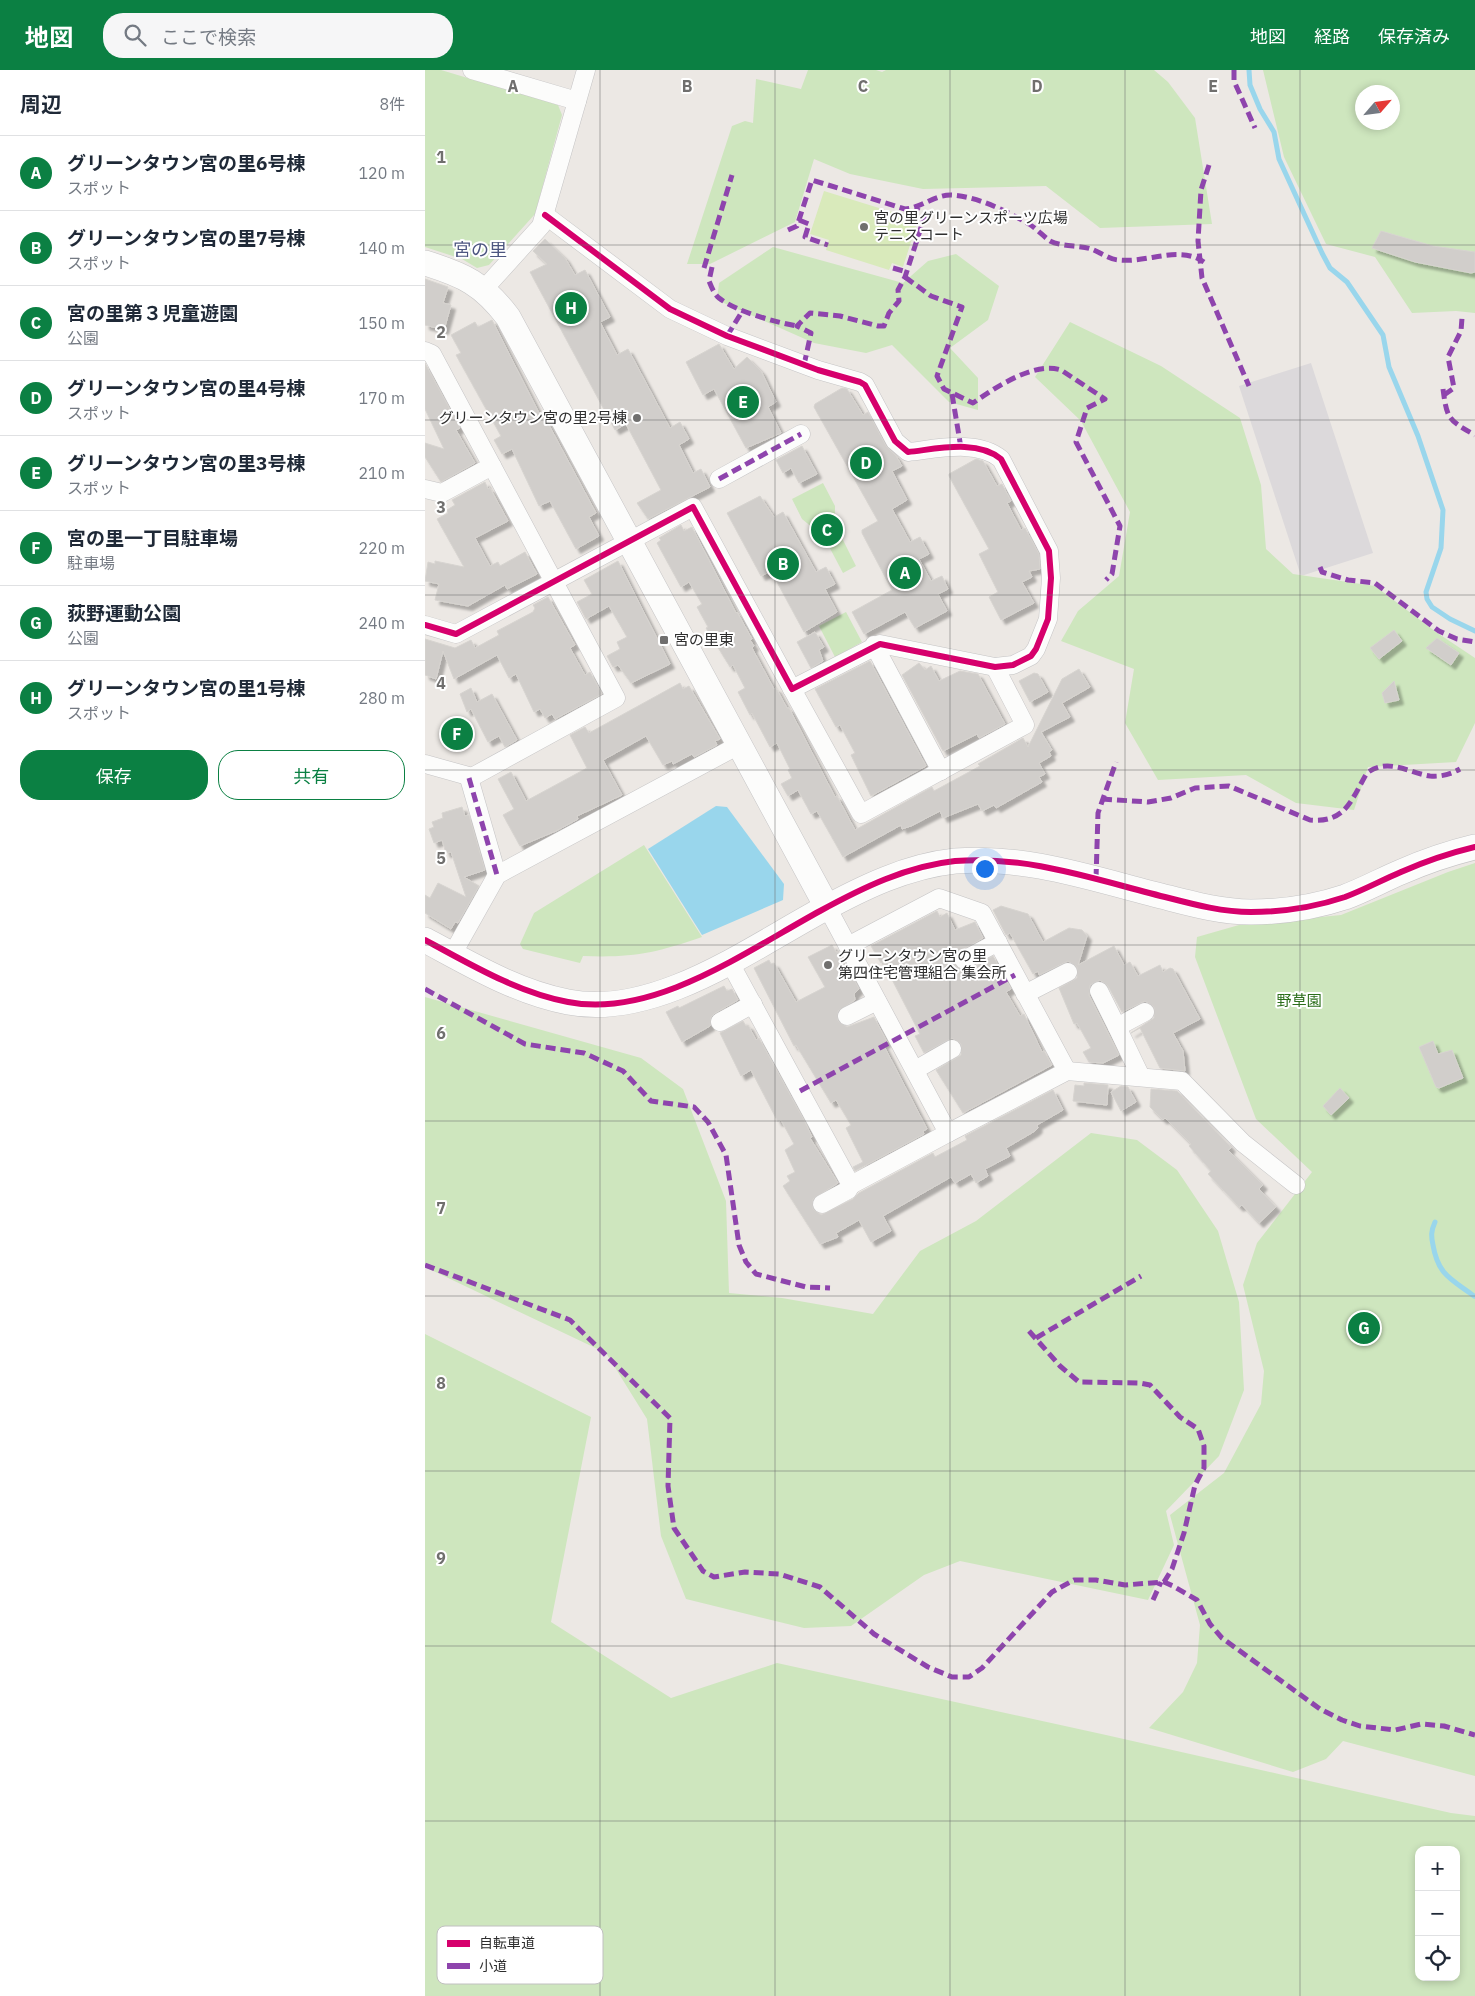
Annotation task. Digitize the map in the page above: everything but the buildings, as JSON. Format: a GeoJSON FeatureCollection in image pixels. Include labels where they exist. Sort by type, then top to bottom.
{"type":"FeatureCollection","features":[{"type":"Feature","properties":{"kind":"street"},"geometry":{"type":"LineString","coordinates":[[472,70],[577,101]]}},
{"type":"Feature","properties":{"kind":"street"},"geometry":{"type":"LineString","coordinates":[[484,289],[541,226],[587,70]]}},
{"type":"Feature","properties":{"kind":"street"},"geometry":{"type":"LineString","coordinates":[[545,215],[670,309],[727,336],[818,370],[865,385],[895,441],[908,452],[984,448],[1001,459],[1049,551],[1051,578],[1048,619],[1031,656],[1013,665],[995,667],[880,644],[874,645],[792,689]]}},
{"type":"Feature","properties":{"kind":"street"},"geometry":{"type":"LineString","coordinates":[[425,263],[461,275],[484,289],[508,317],[949,1133]]}},
{"type":"Feature","properties":{"kind":"street"},"geometry":{"type":"LineString","coordinates":[[425,352],[432,354],[617,698],[469,778],[425,764]]}},
{"type":"Feature","properties":{"kind":"street"},"geometry":{"type":"LineString","coordinates":[[719,479],[801,434]]}},
{"type":"Feature","properties":{"kind":"street"},"geometry":{"type":"LineString","coordinates":[[425,489],[442,493],[492,466]]}},
{"type":"Feature","properties":{"kind":"street"},"geometry":{"type":"LineString","coordinates":[[425,625],[456,634],[555,582],[628,540],[693,507],[861,814],[1025,725],[995,667]]}},
{"type":"Feature","properties":{"kind":"street"},"geometry":{"type":"LineString","coordinates":[[874,645],[941,771]]}},
{"type":"Feature","properties":{"kind":"street"},"geometry":{"type":"LineString","coordinates":[[452,955],[497,875],[739,745]]}},
{"type":"Feature","properties":{"kind":"street"},"geometry":{"type":"LineString","coordinates":[[469,778],[497,875]]}},
{"type":"Feature","properties":{"kind":"street"},"geometry":{"type":"LineString","coordinates":[[425,940],[486,974],[537,993],[569,1003],[604,1004],[633,1000],[672,989],[729,961],[873,884],[912,870],[954,862],[990,861],[1033,864],[1225,910],[1279,910],[1318,904],[1346,896],[1405,870],[1475,847]]}},
{"type":"Feature","properties":{"kind":"street"},"geometry":{"type":"LineString","coordinates":[[848,946],[939,898],[982,913],[1067,1071]]}},
{"type":"Feature","properties":{"kind":"street"},"geometry":{"type":"LineString","coordinates":[[964,960],[998,942]]}},
{"type":"Feature","properties":{"kind":"street"},"geometry":{"type":"LineString","coordinates":[[729,961],[851,1185]]}},
{"type":"Feature","properties":{"kind":"street"},"geometry":{"type":"LineString","coordinates":[[1025,994],[1068,972]]}},
{"type":"Feature","properties":{"kind":"street"},"geometry":{"type":"LineString","coordinates":[[1099,991],[1141,1076]]}},
{"type":"Feature","properties":{"kind":"street"},"geometry":{"type":"LineString","coordinates":[[847,1016],[877,1001]]}},
{"type":"Feature","properties":{"kind":"street"},"geometry":{"type":"LineString","coordinates":[[720,1022],[753,1004]]}},
{"type":"Feature","properties":{"kind":"street"},"geometry":{"type":"LineString","coordinates":[[1117,1027],[1145,1012]]}},
{"type":"Feature","properties":{"kind":"street"},"geometry":{"type":"LineString","coordinates":[[915,1070],[952,1049]]}},
{"type":"Feature","properties":{"kind":"street"},"geometry":{"type":"LineString","coordinates":[[822,1204],[848,1190],[851,1185],[1067,1071],[1182,1081],[1284,1182]]}},
{"type":"Feature","properties":{"kind":"shaded area"},"geometry":{"type":"Polygon","coordinates":[[[1311,363],[1373,553],[1301,576],[1239,386],[1311,363]]]}},
{"type":"Feature","properties":{"kind":"green space"},"geometry":{"type":"Polygon","coordinates":[[[425,70],[441,70],[558,105],[562,115],[535,214],[489,265],[477,268],[462,259],[425,247],[425,70]]]}},
{"type":"Feature","properties":{"kind":"green space"},"geometry":{"type":"Polygon","coordinates":[[[808,70],[876,70],[882,72],[886,70],[1154,70],[1168,82],[1195,118],[1212,224],[1100,228],[1046,186],[923,189],[850,174],[814,159],[795,222],[710,264],[687,264],[732,126],[745,121],[753,123],[756,79],[801,89],[808,70]]]}},
{"type":"Feature","properties":{"kind":"green space"},"geometry":{"type":"Polygon","coordinates":[[[1263,70],[1475,70],[1475,313],[1456,311],[1412,313],[1375,257],[1326,244],[1284,157],[1263,70]]]}},
{"type":"Feature","properties":{"kind":"green space","name":"宮の里グリーンスポーツ広場 テニスコート"},"geometry":{"type":"Polygon","coordinates":[[[824,191],[918,220],[903,267],[892,263],[889,270],[826,250],[829,240],[810,234],[824,191]]]}},
{"type":"Feature","properties":{"kind":"green space"},"geometry":{"type":"Polygon","coordinates":[[[773,247],[903,283],[928,261],[956,254],[999,286],[988,320],[950,348],[978,378],[978,410],[949,402],[892,345],[866,353],[814,343],[717,300],[719,283],[773,247]]]}},
{"type":"Feature","properties":{"kind":"green space"},"geometry":{"type":"Polygon","coordinates":[[[1070,322],[1161,366],[1240,418],[1261,485],[1266,549],[1293,574],[1375,586],[1436,632],[1475,658],[1475,723],[1456,762],[1368,767],[1354,810],[1296,803],[1246,775],[1158,780],[1125,723],[1134,669],[1061,641],[1078,611],[1119,576],[1130,512],[1081,421],[1035,377],[1070,322]]]}},
{"type":"Feature","properties":{"kind":"green space"},"geometry":{"type":"Polygon","coordinates":[[[823,483],[835,506],[835,524],[856,566],[843,573],[824,537],[802,519],[792,499],[823,483]]]}},
{"type":"Feature","properties":{"kind":"green space"},"geometry":{"type":"Polygon","coordinates":[[[846,612],[862,642],[835,657],[819,626],[846,612]]]}},
{"type":"Feature","properties":{"kind":"green space"},"geometry":{"type":"Polygon","coordinates":[[[644,845],[702,937],[657,951],[616,956],[583,956],[580,963],[523,949],[520,944],[534,913],[644,845]]]}},
{"type":"Feature","properties":{"kind":"green space","name":"野草園"},"geometry":{"type":"Polygon","coordinates":[[[1475,863],[1475,1776],[1343,1741],[1326,1759],[1293,1772],[1149,1728],[1183,1692],[1197,1663],[1200,1625],[1170,1515],[1224,1473],[1261,1404],[1264,1371],[1243,1285],[1257,1243],[1312,1172],[1256,1119],[1195,957],[1197,937],[1239,925],[1341,915],[1475,863]]]}},
{"type":"Feature","properties":{"kind":"green space"},"geometry":{"type":"Polygon","coordinates":[[[425,997],[641,1058],[683,1089],[726,1201],[729,1293],[782,1298],[873,1314],[920,1251],[976,1221],[1091,1133],[1137,1140],[1177,1170],[1218,1231],[1239,1302],[1244,1390],[1219,1456],[1166,1511],[1174,1545],[1148,1600],[960,1561],[924,1575],[851,1626],[804,1628],[686,1599],[661,1536],[647,1419],[606,1353],[425,1267],[425,997]]]}},
{"type":"Feature","properties":{"kind":"green space"},"geometry":{"type":"Polygon","coordinates":[[[425,1334],[591,1417],[551,1622],[671,1698],[777,1663],[1451,1813],[1475,1816],[1475,1996],[425,1996],[425,1334]]]}},
{"type":"Feature","properties":{"kind":"water"},"geometry":{"type":"Polygon","coordinates":[[[716,806],[727,807],[784,884],[783,900],[702,935],[648,849],[716,806]]]}},
{"type":"Feature","properties":{"kind":"waterway"},"geometry":{"type":"LineString","coordinates":[[1249,70],[1250,85],[1260,109],[1274,132],[1279,159],[1322,253],[1330,268],[1347,282],[1383,335],[1389,367],[1418,436],[1443,510],[1441,548],[1426,592],[1427,599],[1432,607],[1450,619],[1475,631]]}},
{"type":"Feature","properties":{"kind":"waterway"},"geometry":{"type":"LineString","coordinates":[[1435,1222],[1432,1239],[1438,1263],[1452,1280],[1474,1296]]}},
{"type":"Feature","properties":{"kind":"marked path"},"geometry":{"type":"LineString","coordinates":[[1234,70],[1234,81],[1255,128]]}},
{"type":"Feature","properties":{"kind":"marked path"},"geometry":{"type":"LineString","coordinates":[[1209,165],[1201,190],[1198,241],[1202,278],[1249,386]]}},
{"type":"Feature","properties":{"kind":"marked path"},"geometry":{"type":"LineString","coordinates":[[704,268],[732,175]]}},
{"type":"Feature","properties":{"kind":"marked path"},"geometry":{"type":"LineString","coordinates":[[788,230],[797,226],[812,180],[905,209],[946,195],[962,196],[992,205],[1020,219],[1050,241],[1091,249],[1116,260],[1184,255],[1204,262]]}},
{"type":"Feature","properties":{"kind":"marked path"},"geometry":{"type":"LineString","coordinates":[[804,365],[811,333],[797,326],[810,313],[840,316],[884,326],[889,313],[899,301],[898,290],[905,277],[925,215],[915,208]]}},
{"type":"Feature","properties":{"kind":"marked path"},"geometry":{"type":"LineString","coordinates":[[799,220],[809,224],[805,237],[828,245]]}},
{"type":"Feature","properties":{"kind":"marked path"},"geometry":{"type":"LineString","coordinates":[[712,267],[709,281],[719,298],[746,312],[797,326]]}},
{"type":"Feature","properties":{"kind":"marked path"},"geometry":{"type":"LineString","coordinates":[[893,268],[907,272]]}},
{"type":"Feature","properties":{"kind":"marked path"},"geometry":{"type":"LineString","coordinates":[[905,277],[931,296],[962,307],[937,376],[944,389],[973,403],[1015,378],[1039,369],[1050,368],[1061,370],[1105,399],[1087,408],[1076,442],[1120,526],[1112,574],[1106,580]]}},
{"type":"Feature","properties":{"kind":"marked path"},"geometry":{"type":"LineString","coordinates":[[727,336],[743,310]]}},
{"type":"Feature","properties":{"kind":"marked path"},"geometry":{"type":"LineString","coordinates":[[1444,395],[1454,388],[1448,357],[1461,331],[1462,318]]}},
{"type":"Feature","properties":{"kind":"marked path"},"geometry":{"type":"LineString","coordinates":[[1443,389],[1450,418],[1459,426],[1475,435]]}},
{"type":"Feature","properties":{"kind":"marked path"},"geometry":{"type":"LineString","coordinates":[[952,394],[961,448]]}},
{"type":"Feature","properties":{"kind":"marked path"},"geometry":{"type":"LineString","coordinates":[[719,479],[801,434]]}},
{"type":"Feature","properties":{"kind":"marked path"},"geometry":{"type":"LineString","coordinates":[[1320,567],[1322,572],[1348,580],[1375,583],[1439,631],[1457,639],[1475,642]]}},
{"type":"Feature","properties":{"kind":"marked path"},"geometry":{"type":"LineString","coordinates":[[1096,879],[1098,813],[1116,762]]}},
{"type":"Feature","properties":{"kind":"marked path"},"geometry":{"type":"LineString","coordinates":[[1102,799],[1148,802],[1171,798],[1195,788],[1229,786],[1310,820],[1322,820],[1340,814],[1351,801],[1367,773],[1375,768],[1383,766],[1399,767],[1430,776],[1446,775],[1460,769]]}},
{"type":"Feature","properties":{"kind":"marked path"},"geometry":{"type":"LineString","coordinates":[[469,778],[497,875]]}},
{"type":"Feature","properties":{"kind":"marked path"},"geometry":{"type":"LineString","coordinates":[[800,1091],[1015,975]]}},
{"type":"Feature","properties":{"kind":"marked path"},"geometry":{"type":"LineString","coordinates":[[425,989],[525,1044],[584,1053],[623,1071],[651,1101],[694,1107],[708,1122],[726,1155],[739,1245],[746,1262],[756,1274],[806,1287],[830,1288]]}},
{"type":"Feature","properties":{"kind":"marked path"},"geometry":{"type":"LineString","coordinates":[[425,1265],[570,1320],[670,1418],[668,1486],[674,1528],[703,1571],[714,1577],[745,1572],[779,1574],[820,1587],[874,1634],[928,1667],[952,1677],[969,1677],[982,1668],[1052,1592],[1074,1580],[1096,1580],[1125,1585],[1164,1582],[1197,1600],[1210,1624],[1222,1638],[1320,1709],[1342,1720],[1360,1726],[1395,1730],[1421,1724],[1444,1726],[1475,1735]]}},
{"type":"Feature","properties":{"kind":"marked path"},"geometry":{"type":"LineString","coordinates":[[1036,1338],[1141,1276]]}},
{"type":"Feature","properties":{"kind":"marked path"},"geometry":{"type":"LineString","coordinates":[[1029,1331],[1060,1366],[1079,1382],[1140,1383],[1150,1385],[1180,1417],[1198,1429],[1204,1446],[1204,1468],[1195,1485],[1184,1533],[1172,1569],[1164,1582]]}},
{"type":"Feature","properties":{"kind":"marked path"},"geometry":{"type":"LineString","coordinates":[[1153,1600],[1161,1582]]}},
{"type":"Feature","properties":{"kind":"cycle path"},"geometry":{"type":"LineString","coordinates":[[425,625],[456,634],[693,507],[792,689],[880,644],[995,667],[1013,665],[1031,656],[1036,649],[1048,619],[1051,578],[1049,551],[1001,459],[991,453],[969,447],[908,452],[895,441],[865,385],[818,370],[727,336],[670,309],[545,215]]}},
{"type":"Feature","properties":{"kind":"cycle path"},"geometry":{"type":"LineString","coordinates":[[425,940],[476,968],[530,991],[568,1002],[601,1005],[634,1000],[667,991],[699,978],[852,894],[885,879],[937,864],[983,860],[1010,862],[1090,877],[1210,908],[1241,912],[1263,912],[1286,910],[1334,901],[1419,865],[1475,847]]}},
{"type":"Feature","properties":{"kind":"place","name":"宮の里グリーンスポーツ広場 テニスコート"},"geometry":{"type":"Point","coordinates":[864,227]}},
{"type":"Feature","properties":{"kind":"place","name":"グリーンタウン宮の里1号棟"},"geometry":{"type":"Point","coordinates":[571,308]}},
{"type":"Feature","properties":{"kind":"place","name":"グリーンタウン宮の里3号棟"},"geometry":{"type":"Point","coordinates":[743,402]}},
{"type":"Feature","properties":{"kind":"place","name":"グリーンタウン宮の里2号棟"},"geometry":{"type":"Point","coordinates":[637,418]}},
{"type":"Feature","properties":{"kind":"place","name":"グリーンタウン宮の里4号棟"},"geometry":{"type":"Point","coordinates":[866,463]}},
{"type":"Feature","properties":{"kind":"place","name":"宮の里第３児童遊園"},"geometry":{"type":"Point","coordinates":[827,530]}},
{"type":"Feature","properties":{"kind":"place","name":"グリーンタウン宮の里7号棟"},"geometry":{"type":"Point","coordinates":[783,564]}},
{"type":"Feature","properties":{"kind":"place","name":"グリーンタウン宮の里6号棟"},"geometry":{"type":"Point","coordinates":[905,573]}},
{"type":"Feature","properties":{"kind":"place","name":"宮の里東"},"geometry":{"type":"Point","coordinates":[664,640]}},
{"type":"Feature","properties":{"kind":"place","name":"宮の里一丁目駐車場"},"geometry":{"type":"Point","coordinates":[457,734]}},
{"type":"Feature","properties":{"kind":"place","name":"グリーンタウン宮の里 第四住宅管理組合 集会所"},"geometry":{"type":"Point","coordinates":[828,965]}},
{"type":"Feature","properties":{"kind":"place","name":"荻野運動公園"},"geometry":{"type":"Point","coordinates":[1364,1328]}},
{"type":"Feature","properties":{"kind":"district","name":"宮の里"},"geometry":{"type":"Point","coordinates":[480,250]}}]}
